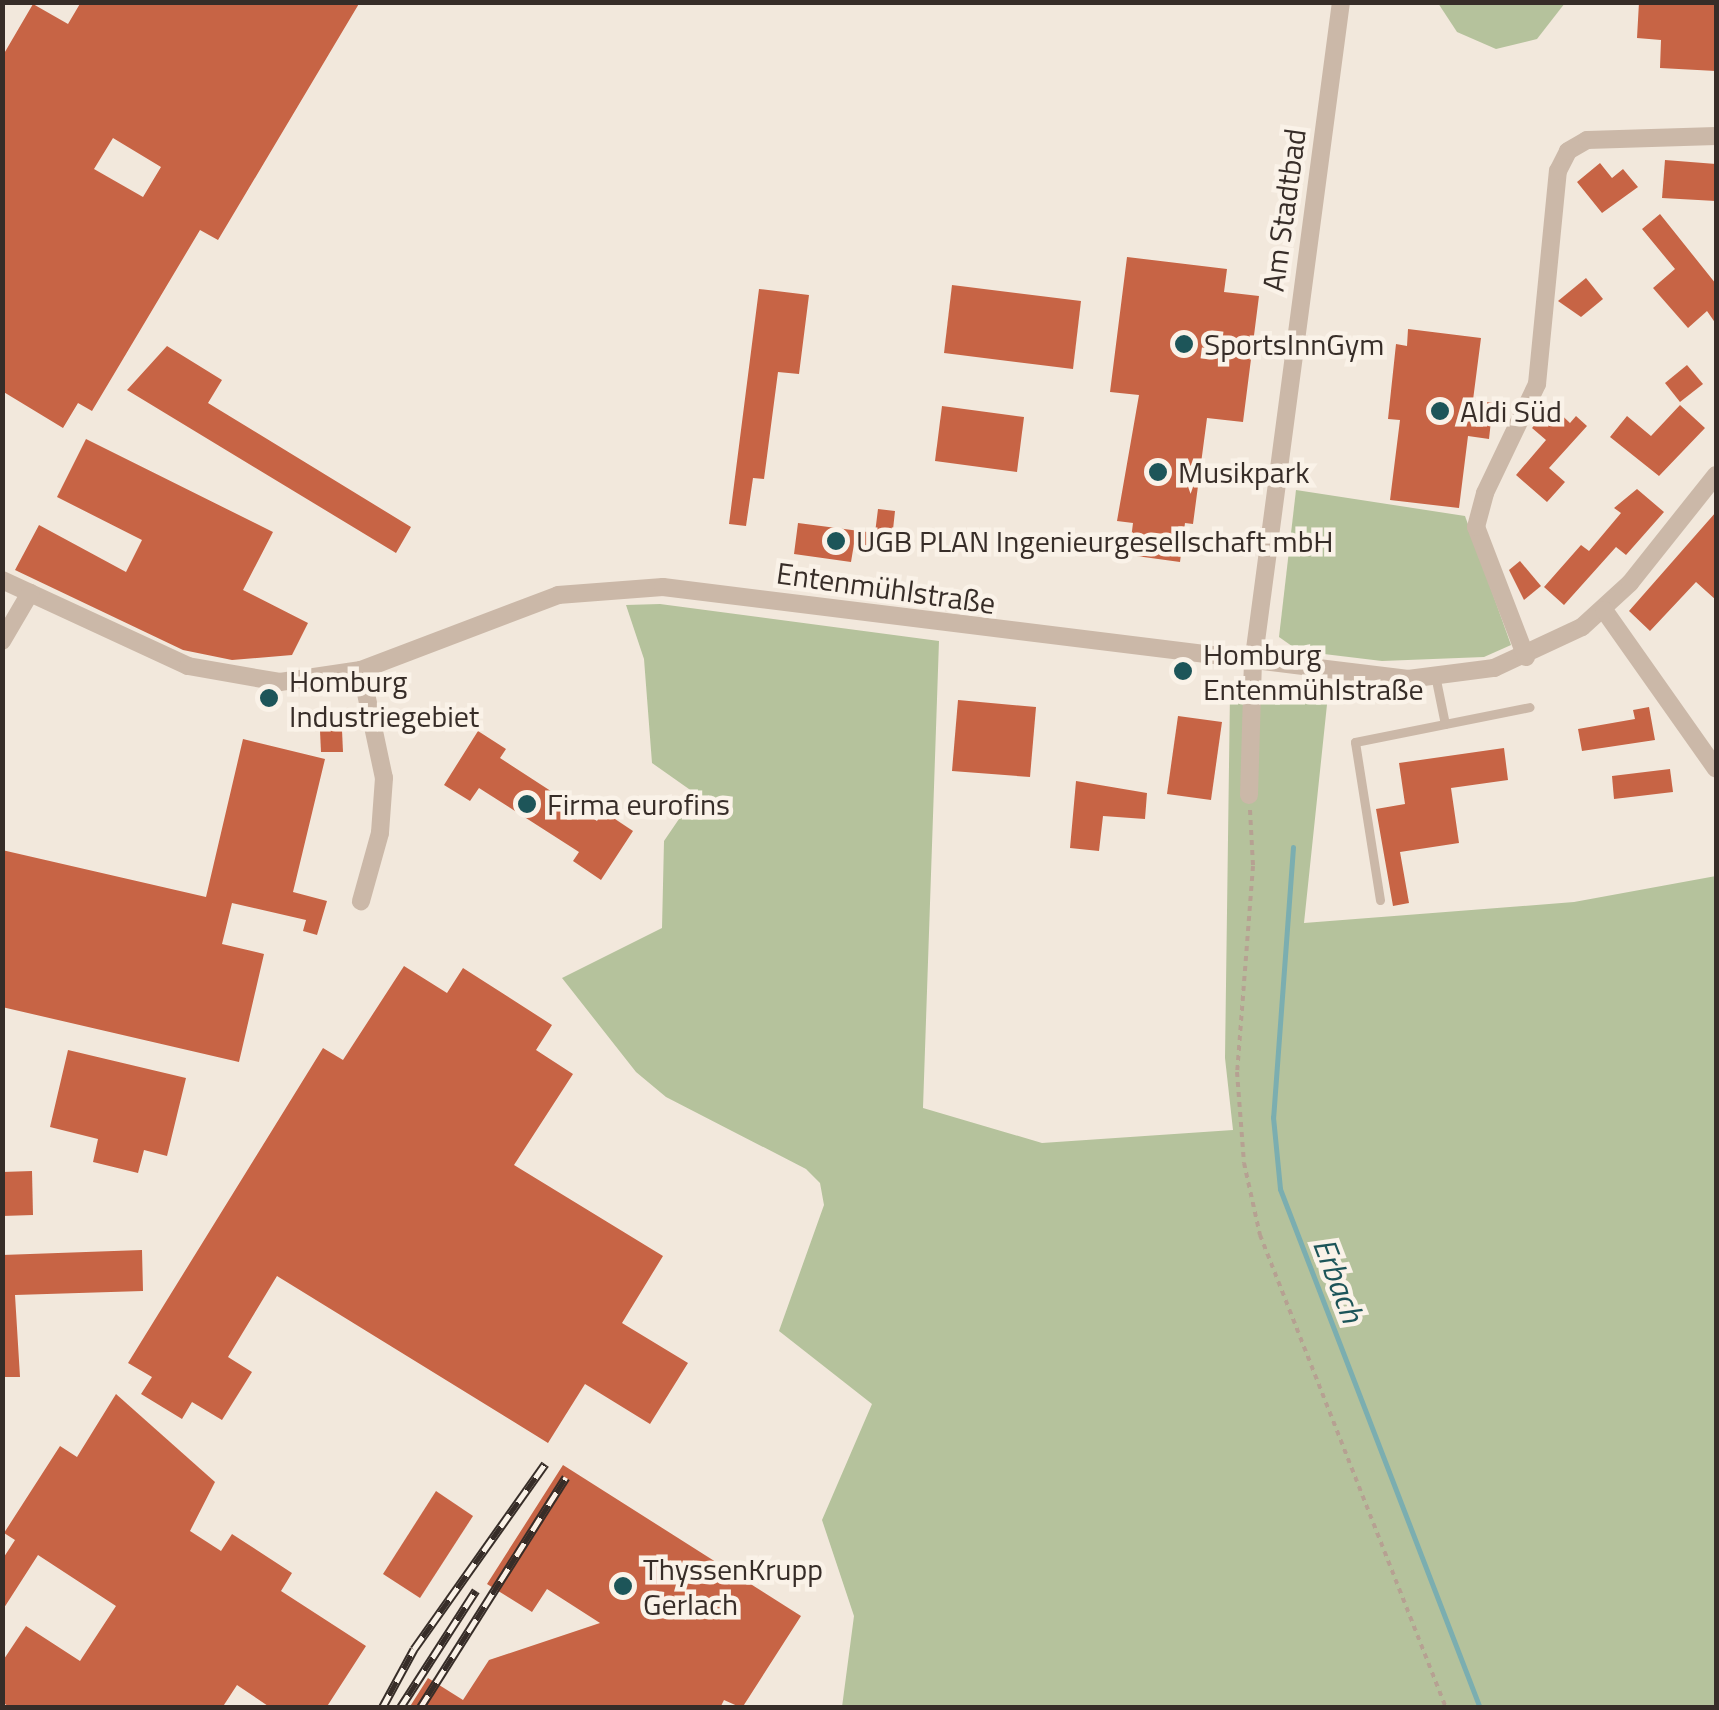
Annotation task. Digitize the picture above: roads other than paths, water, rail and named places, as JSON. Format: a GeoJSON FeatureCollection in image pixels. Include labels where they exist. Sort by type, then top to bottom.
{"type":"FeatureCollection","features":[{"type":"Feature","properties":{"kind":"street","name":"Am Stadtbad"},"geometry":{"type":"LineString","coordinates":[[1248,795],[1252,664],[1341,2]]}},
{"type":"Feature","properties":{"kind":"street"},"geometry":{"type":"LineString","coordinates":[[1526,658],[1476,527],[1485,492],[1537,384],[1558,171],[1568,151],[1587,140],[1716,136]]}},
{"type":"Feature","properties":{"kind":"street","name":"Entenmühlstraße"},"geometry":{"type":"LineString","coordinates":[[2,580],[140,648],[233,678],[316,680],[361,670],[558,595],[663,587],[1376,679],[1435,676],[1526,658],[1604,610],[1716,475]]}},
{"type":"Feature","properties":{"kind":"street"},"geometry":{"type":"LineString","coordinates":[[2,641],[30,593]]}},
{"type":"Feature","properties":{"kind":"street"},"geometry":{"type":"LineString","coordinates":[[1604,610],[1716,769]]}},
{"type":"Feature","properties":{"kind":"street"},"geometry":{"type":"LineString","coordinates":[[361,670],[384,778],[380,833],[362,901]]}},
{"type":"Feature","properties":{"kind":"lane"},"geometry":{"type":"LineString","coordinates":[[1435,676],[1445,724]]}},
{"type":"Feature","properties":{"kind":"lane"},"geometry":{"type":"LineString","coordinates":[[1380,900],[1355,742],[1530,707]]}},
{"type":"Feature","properties":{"kind":"waterway","name":"Erbach"},"geometry":{"type":"LineString","coordinates":[[1293,847],[1273,1117],[1280,1189],[1480,1708]]}},
{"type":"Feature","properties":{"kind":"railway"},"geometry":{"type":"LineString","coordinates":[[382,1708],[414,1649],[545,1464]]}},
{"type":"Feature","properties":{"kind":"railway"},"geometry":{"type":"LineString","coordinates":[[420,1708],[566,1477]]}},
{"type":"Feature","properties":{"kind":"railway"},"geometry":{"type":"LineString","coordinates":[[400,1708],[476,1590]]}},
{"type":"Feature","properties":{"kind":"place","name":"SportsInnGym"},"geometry":{"type":"Point","coordinates":[1184,344]}},
{"type":"Feature","properties":{"kind":"place","name":"Aldi Süd"},"geometry":{"type":"Point","coordinates":[1440,411]}},
{"type":"Feature","properties":{"kind":"place","name":"Musikpark"},"geometry":{"type":"Point","coordinates":[1158,472]}},
{"type":"Feature","properties":{"kind":"place","name":"UGB PLAN Ingenieurgesellschaft mbH"},"geometry":{"type":"Point","coordinates":[836,541]}},
{"type":"Feature","properties":{"kind":"place","name":"Homburg Entenmühlstraße"},"geometry":{"type":"Point","coordinates":[1183,671]}},
{"type":"Feature","properties":{"kind":"place","name":"Homburg Industriegebiet"},"geometry":{"type":"Point","coordinates":[269,698]}},
{"type":"Feature","properties":{"kind":"place","name":"Firma eurofins"},"geometry":{"type":"Point","coordinates":[527,804]}},
{"type":"Feature","properties":{"kind":"place","name":"ThyssenKrupp Gerlach"},"geometry":{"type":"Point","coordinates":[623,1586]}}]}
